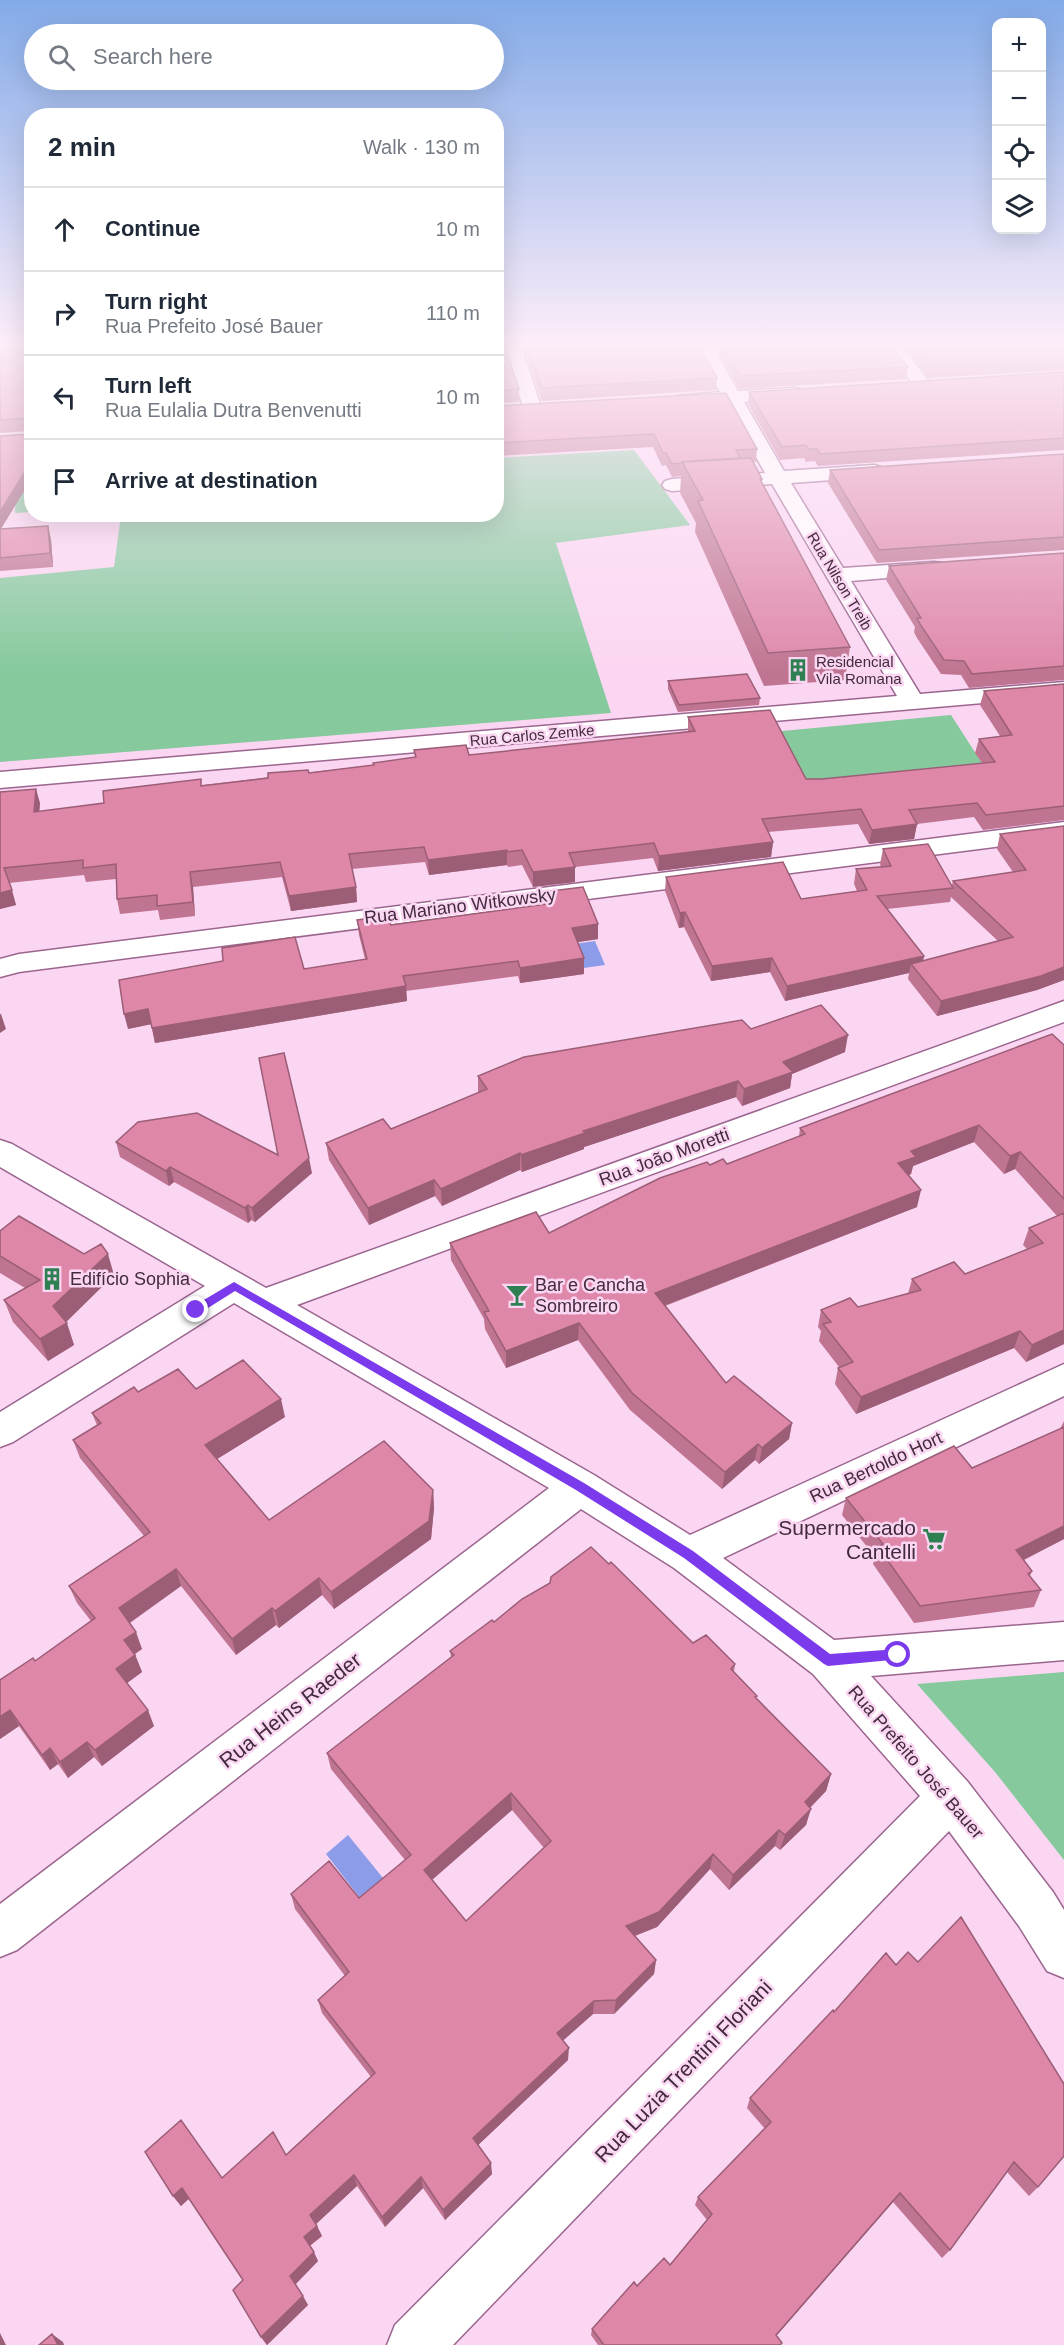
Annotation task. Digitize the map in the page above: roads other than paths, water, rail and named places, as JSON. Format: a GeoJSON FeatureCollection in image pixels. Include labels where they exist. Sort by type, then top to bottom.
{"type":"FeatureCollection","features":[{"type":"Feature","properties":{"kind":"street","name":"Rua Nilson Treib"},"geometry":{"type":"LineString","coordinates":[[766,456],[913,702]]}},
{"type":"Feature","properties":{"kind":"street"},"geometry":{"type":"LineString","coordinates":[[672,485],[897,469]]}},
{"type":"Feature","properties":{"kind":"street"},"geometry":{"type":"LineString","coordinates":[[837,575],[960,566]]}},
{"type":"Feature","properties":{"kind":"street","name":"Rua Carlos Zemke"},"geometry":{"type":"LineString","coordinates":[[0,780],[1064,689]]}},
{"type":"Feature","properties":{"kind":"street","name":"Rua Mariano Witkowsky"},"geometry":{"type":"LineString","coordinates":[[0,968],[19,963],[1064,830]]}},
{"type":"Feature","properties":{"kind":"street","name":"Rua João Moretti"},"geometry":{"type":"LineString","coordinates":[[0,1431],[249,1294],[1064,1011]]}},
{"type":"Feature","properties":{"kind":"street","name":"Rua Prefeito José Bauer"},"geometry":{"type":"LineString","coordinates":[[0,1152],[580,1487],[688,1555],[828,1660],[951,1797],[1036,1909],[1064,1954]]}},
{"type":"Feature","properties":{"kind":"street","name":"Rua Bertoldo Hort"},"geometry":{"type":"LineString","coordinates":[[688,1555],[1064,1379]]}},
{"type":"Feature","properties":{"kind":"street","name":"Rua Heins Raeder"},"geometry":{"type":"LineString","coordinates":[[0,1933],[580,1487]]}},
{"type":"Feature","properties":{"kind":"street"},"geometry":{"type":"LineString","coordinates":[[828,1660],[1064,1641]]}},
{"type":"Feature","properties":{"kind":"street","name":"Rua Luzia Trentini Floriani"},"geometry":{"type":"LineString","coordinates":[[415,2345],[951,1797]]}},
{"type":"Feature","properties":{"kind":"water"},"geometry":{"type":"Polygon","coordinates":[[[595,941],[605,965],[584,968],[574,944],[595,941]]]}},
{"type":"Feature","properties":{"kind":"water"},"geometry":{"type":"Polygon","coordinates":[[[348,1835],[383,1878],[360,1898],[326,1854],[348,1835]]]}},
{"type":"Feature","properties":{"kind":"place","name":"Residencial Vila Romana"},"geometry":{"type":"Point","coordinates":[798,670]}},
{"type":"Feature","properties":{"kind":"place","name":"Edifício Sophia"},"geometry":{"type":"Point","coordinates":[52,1279]}},
{"type":"Feature","properties":{"kind":"place","name":"Bar e Cancha Sombreiro"},"geometry":{"type":"Point","coordinates":[517,1295]}},
{"type":"Feature","properties":{"kind":"place","name":"Supermercado Cantelli"},"geometry":{"type":"Point","coordinates":[934,1539]}}]}
